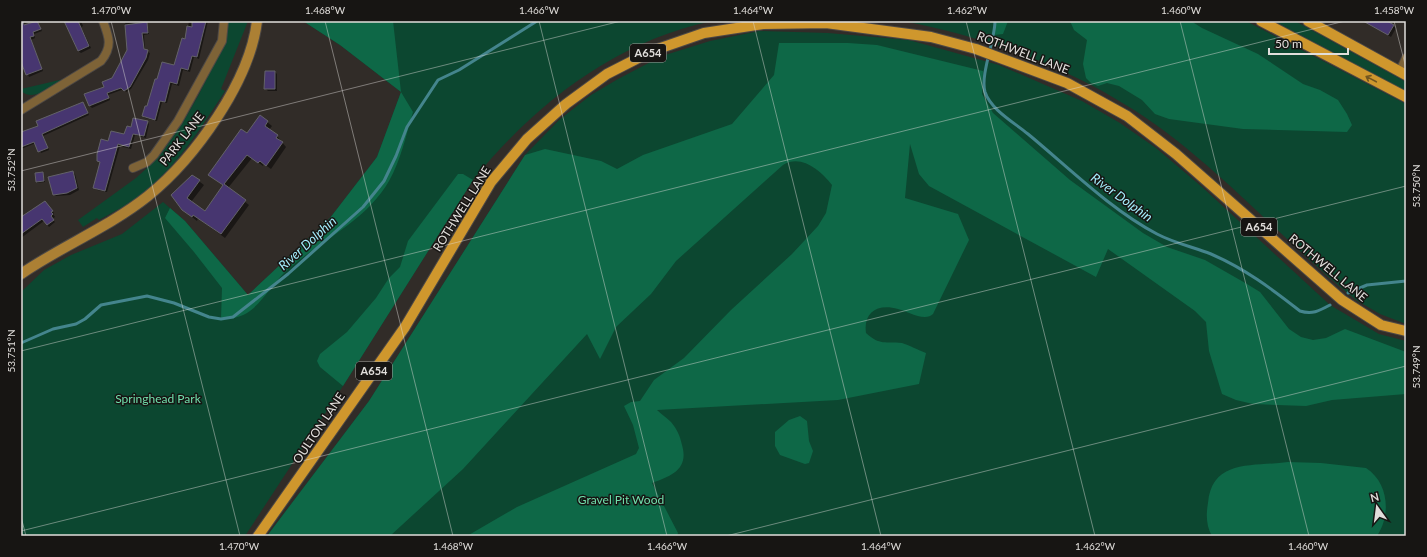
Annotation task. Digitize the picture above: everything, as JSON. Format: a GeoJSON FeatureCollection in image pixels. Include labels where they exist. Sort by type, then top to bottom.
{"type":"FeatureCollection","features":[{"type":"Feature","properties":{"kind":"main road"},"geometry":{"type":"LineString","coordinates":[[1261,21],[1406,97]]}},
{"type":"Feature","properties":{"kind":"main road"},"geometry":{"type":"LineString","coordinates":[[1308,21],[1403,73]]}},
{"type":"Feature","properties":{"kind":"main road","name":"ROTHWELL LANE"},"geometry":{"type":"LineString","coordinates":[[425,294],[491,182],[527,139],[566,104],[602,78],[652,51],[711,32],[763,24],[826,23],[931,37],[1000,57],[1067,83],[1127,116],[1176,154],[1346,303],[1381,325],[1406,331]]}},
{"type":"Feature","properties":{"kind":"main road","name":"OULTON LANE"},"geometry":{"type":"LineString","coordinates":[[258,536],[405,327],[425,294]]}},
{"type":"Feature","properties":{"kind":"street"},"geometry":{"type":"LineString","coordinates":[[22,109],[101,61],[107,54],[110,45],[103,21]]}},
{"type":"Feature","properties":{"kind":"street","name":"PARK LANE"},"geometry":{"type":"LineString","coordinates":[[133,168],[147,162],[154,155],[178,121],[222,41],[224,21]]}},
{"type":"Feature","properties":{"kind":"street","name":"PARK LANE"},"geometry":{"type":"LineString","coordinates":[[21,274],[43,259],[141,200],[175,171],[229,100],[251,51],[256,36],[257,21]]}},
{"type":"Feature","properties":{"kind":"street"},"geometry":{"type":"LineString","coordinates":[[1403,73],[1406,58]]}},
{"type":"Feature","properties":{"kind":"green space"},"geometry":{"type":"Polygon","coordinates":[[[228,21],[248,21],[221,89],[225,91],[198,132],[178,158],[156,182],[143,193],[121,208],[99,220],[97,218],[83,227],[78,220],[136,178],[158,158],[182,124],[226,41],[228,21]]]}},
{"type":"Feature","properties":{"kind":"green space","name":"Springhead Park"},"geometry":{"type":"Polygon","coordinates":[[[303,21],[712,21],[676,31],[642,44],[610,60],[579,80],[550,102],[497,152],[473,180],[343,386],[245,536],[21,536],[21,292],[44,270],[71,255],[122,234],[163,202],[185,221],[248,295],[330,218],[377,157],[401,92],[340,45],[303,21]]]}},
{"type":"Feature","properties":{"kind":"green space"},"geometry":{"type":"Polygon","coordinates":[[[303,21],[393,21],[401,92],[340,45],[303,21]]]}},
{"type":"Feature","properties":{"kind":"green space"},"geometry":{"type":"Polygon","coordinates":[[[903,21],[1246,21],[1406,104],[1406,324],[1380,314],[1356,300],[1313,263],[1207,165],[1154,123],[1121,102],[1052,66],[1016,52],[941,29],[903,21]]]}},
{"type":"Feature","properties":{"kind":"green space"},"geometry":{"type":"Polygon","coordinates":[[[995,21],[1008,21],[1003,34],[994,35],[995,21]]]}},
{"type":"Feature","properties":{"kind":"green space"},"geometry":{"type":"Polygon","coordinates":[[[1070,21],[1191,21],[1202,28],[1258,54],[1303,84],[1320,90],[1338,100],[1352,125],[1347,132],[1243,129],[1169,119],[1155,114],[1142,100],[1119,86],[1107,83],[1098,86],[1091,83],[1086,78],[1083,64],[1087,40],[1074,30],[1070,21]]]}},
{"type":"Feature","properties":{"kind":"green space"},"geometry":{"type":"Polygon","coordinates":[[[1274,21],[1295,21],[1406,82],[1406,91],[1274,21]]]}},
{"type":"Feature","properties":{"kind":"green space","name":"Gravel Pit Wood"},"geometry":{"type":"Polygon","coordinates":[[[759,31],[828,33],[909,40],[999,65],[1082,101],[1120,123],[1156,148],[1202,187],[1330,305],[1379,334],[1406,341],[1406,536],[267,536],[369,401],[525,155],[559,120],[591,95],[662,56],[710,41],[759,31]]]}},
{"type":"Feature","properties":{"kind":"green space","name":"Gravel Pit Wood"},"geometry":{"type":"Polygon","coordinates":[[[779,43],[848,43],[877,45],[983,71],[982,94],[993,113],[1070,180],[1143,233],[1167,247],[1205,260],[1260,292],[1289,329],[1301,337],[1313,340],[1326,338],[1345,329],[1406,352],[1406,394],[1332,400],[1306,406],[1253,404],[1236,400],[1222,394],[1209,351],[1206,322],[1195,311],[1108,249],[1096,277],[929,186],[919,174],[910,144],[905,198],[958,214],[969,240],[932,315],[921,317],[891,307],[884,307],[873,311],[867,320],[866,333],[875,340],[902,343],[926,353],[919,384],[838,400],[657,410],[675,427],[684,453],[681,466],[677,470],[672,474],[652,483],[678,533],[677,536],[467,536],[517,507],[636,454],[639,448],[633,425],[624,406],[631,402],[640,401],[654,380],[684,358],[731,310],[792,254],[818,226],[826,213],[832,185],[822,174],[810,165],[797,161],[783,165],[676,261],[651,294],[616,327],[600,359],[587,334],[463,469],[390,536],[267,536],[369,401],[525,155],[545,149],[601,161],[617,169],[643,155],[732,124],[774,75],[779,43]]]}},
{"type":"Feature","properties":{"kind":"green space"},"geometry":{"type":"Polygon","coordinates":[[[64,79],[49,89],[37,94],[26,94],[21,91],[21,89],[64,79]]]}},
{"type":"Feature","properties":{"kind":"green space"},"geometry":{"type":"Polygon","coordinates":[[[401,92],[413,112],[397,165],[379,196],[354,220],[311,251],[284,273],[262,300],[247,313],[237,317],[221,319],[222,288],[165,218],[170,208],[185,221],[248,295],[330,218],[377,157],[401,92]]]}},
{"type":"Feature","properties":{"kind":"green space"},"geometry":{"type":"Polygon","coordinates":[[[458,174],[463,174],[473,180],[343,386],[320,367],[317,361],[320,354],[347,332],[376,298],[389,278],[400,267],[408,241],[458,174]]]}},
{"type":"Feature","properties":{"kind":"green space"},"geometry":{"type":"Polygon","coordinates":[[[800,416],[807,421],[809,441],[813,451],[809,463],[805,464],[780,455],[775,446],[775,432],[789,420],[800,416]]]}},
{"type":"Feature","properties":{"kind":"green space"},"geometry":{"type":"Polygon","coordinates":[[[1288,462],[1321,463],[1366,468],[1374,474],[1383,491],[1386,509],[1381,528],[1377,536],[1212,536],[1207,520],[1207,511],[1211,489],[1218,478],[1226,472],[1249,465],[1288,462]]]}},
{"type":"Feature","properties":{"kind":"building"},"geometry":{"type":"Polygon","coordinates":[[[21,21],[23,21],[24,25],[37,21],[41,29],[33,32],[34,36],[30,37],[42,69],[26,75],[21,62],[21,21]]]}},
{"type":"Feature","properties":{"kind":"building"},"geometry":{"type":"Polygon","coordinates":[[[64,21],[78,21],[89,46],[78,51],[64,21]]]}},
{"type":"Feature","properties":{"kind":"building"},"geometry":{"type":"Polygon","coordinates":[[[192,21],[206,21],[197,57],[192,56],[188,70],[181,68],[177,84],[170,82],[165,102],[160,101],[155,120],[142,116],[145,106],[147,106],[155,79],[157,79],[162,62],[174,65],[182,38],[185,39],[187,26],[192,27],[192,21]]]}},
{"type":"Feature","properties":{"kind":"building"},"geometry":{"type":"Polygon","coordinates":[[[1363,21],[1387,21],[1394,25],[1388,35],[1363,21]]]}},
{"type":"Feature","properties":{"kind":"building"},"geometry":{"type":"Polygon","coordinates":[[[147,22],[148,33],[142,33],[144,49],[148,50],[146,58],[130,87],[124,91],[121,88],[107,93],[109,98],[89,106],[84,94],[104,87],[102,82],[112,78],[127,50],[125,25],[147,22]]]}},
{"type":"Feature","properties":{"kind":"building"},"geometry":{"type":"Polygon","coordinates":[[[265,71],[275,71],[275,89],[264,89],[265,71]]]}},
{"type":"Feature","properties":{"kind":"building"},"geometry":{"type":"Polygon","coordinates":[[[83,102],[88,113],[42,134],[48,148],[38,152],[34,142],[21,147],[21,132],[38,126],[36,121],[83,102]]]}},
{"type":"Feature","properties":{"kind":"building"},"geometry":{"type":"Polygon","coordinates":[[[260,115],[268,121],[265,126],[278,135],[276,138],[283,142],[266,166],[260,161],[258,163],[247,155],[224,184],[246,200],[221,234],[193,215],[192,217],[182,210],[171,195],[192,175],[200,180],[187,198],[205,211],[223,185],[208,175],[241,129],[247,133],[260,115]]]}},
{"type":"Feature","properties":{"kind":"building"},"geometry":{"type":"Polygon","coordinates":[[[133,118],[148,121],[144,136],[133,134],[129,147],[118,144],[105,191],[93,188],[100,162],[97,161],[97,154],[101,139],[108,141],[111,131],[124,134],[127,126],[131,127],[133,118]]]}},
{"type":"Feature","properties":{"kind":"building"},"geometry":{"type":"Polygon","coordinates":[[[73,171],[77,188],[67,193],[53,195],[48,177],[73,171]]]}},
{"type":"Feature","properties":{"kind":"building"},"geometry":{"type":"Polygon","coordinates":[[[43,172],[44,181],[36,182],[35,173],[43,172]]]}},
{"type":"Feature","properties":{"kind":"building"},"geometry":{"type":"Polygon","coordinates":[[[45,201],[53,211],[51,212],[53,214],[51,216],[54,220],[47,225],[42,219],[21,234],[21,217],[45,201]]]}},
{"type":"Feature","properties":{"kind":"waterway","name":"River Dolphin"},"geometry":{"type":"LineString","coordinates":[[21,343],[53,329],[76,324],[85,319],[101,305],[147,296],[174,303],[209,317],[221,319],[233,317],[288,274],[363,207],[384,181],[396,156],[407,127],[438,80],[459,70],[537,21]]}},
{"type":"Feature","properties":{"kind":"waterway","name":"River Dolphin"},"geometry":{"type":"LineString","coordinates":[[995,21],[993,38],[984,76],[984,85],[988,99],[1004,116],[1028,134],[1107,201],[1123,213],[1157,234],[1211,254],[1235,266],[1268,287],[1300,311],[1308,313],[1315,312],[1330,305]]}},
{"type":"Feature","properties":{"kind":"waterway","name":"River Dolphin"},"geometry":{"type":"LineString","coordinates":[[1348,293],[1367,285],[1406,281]]}}]}
